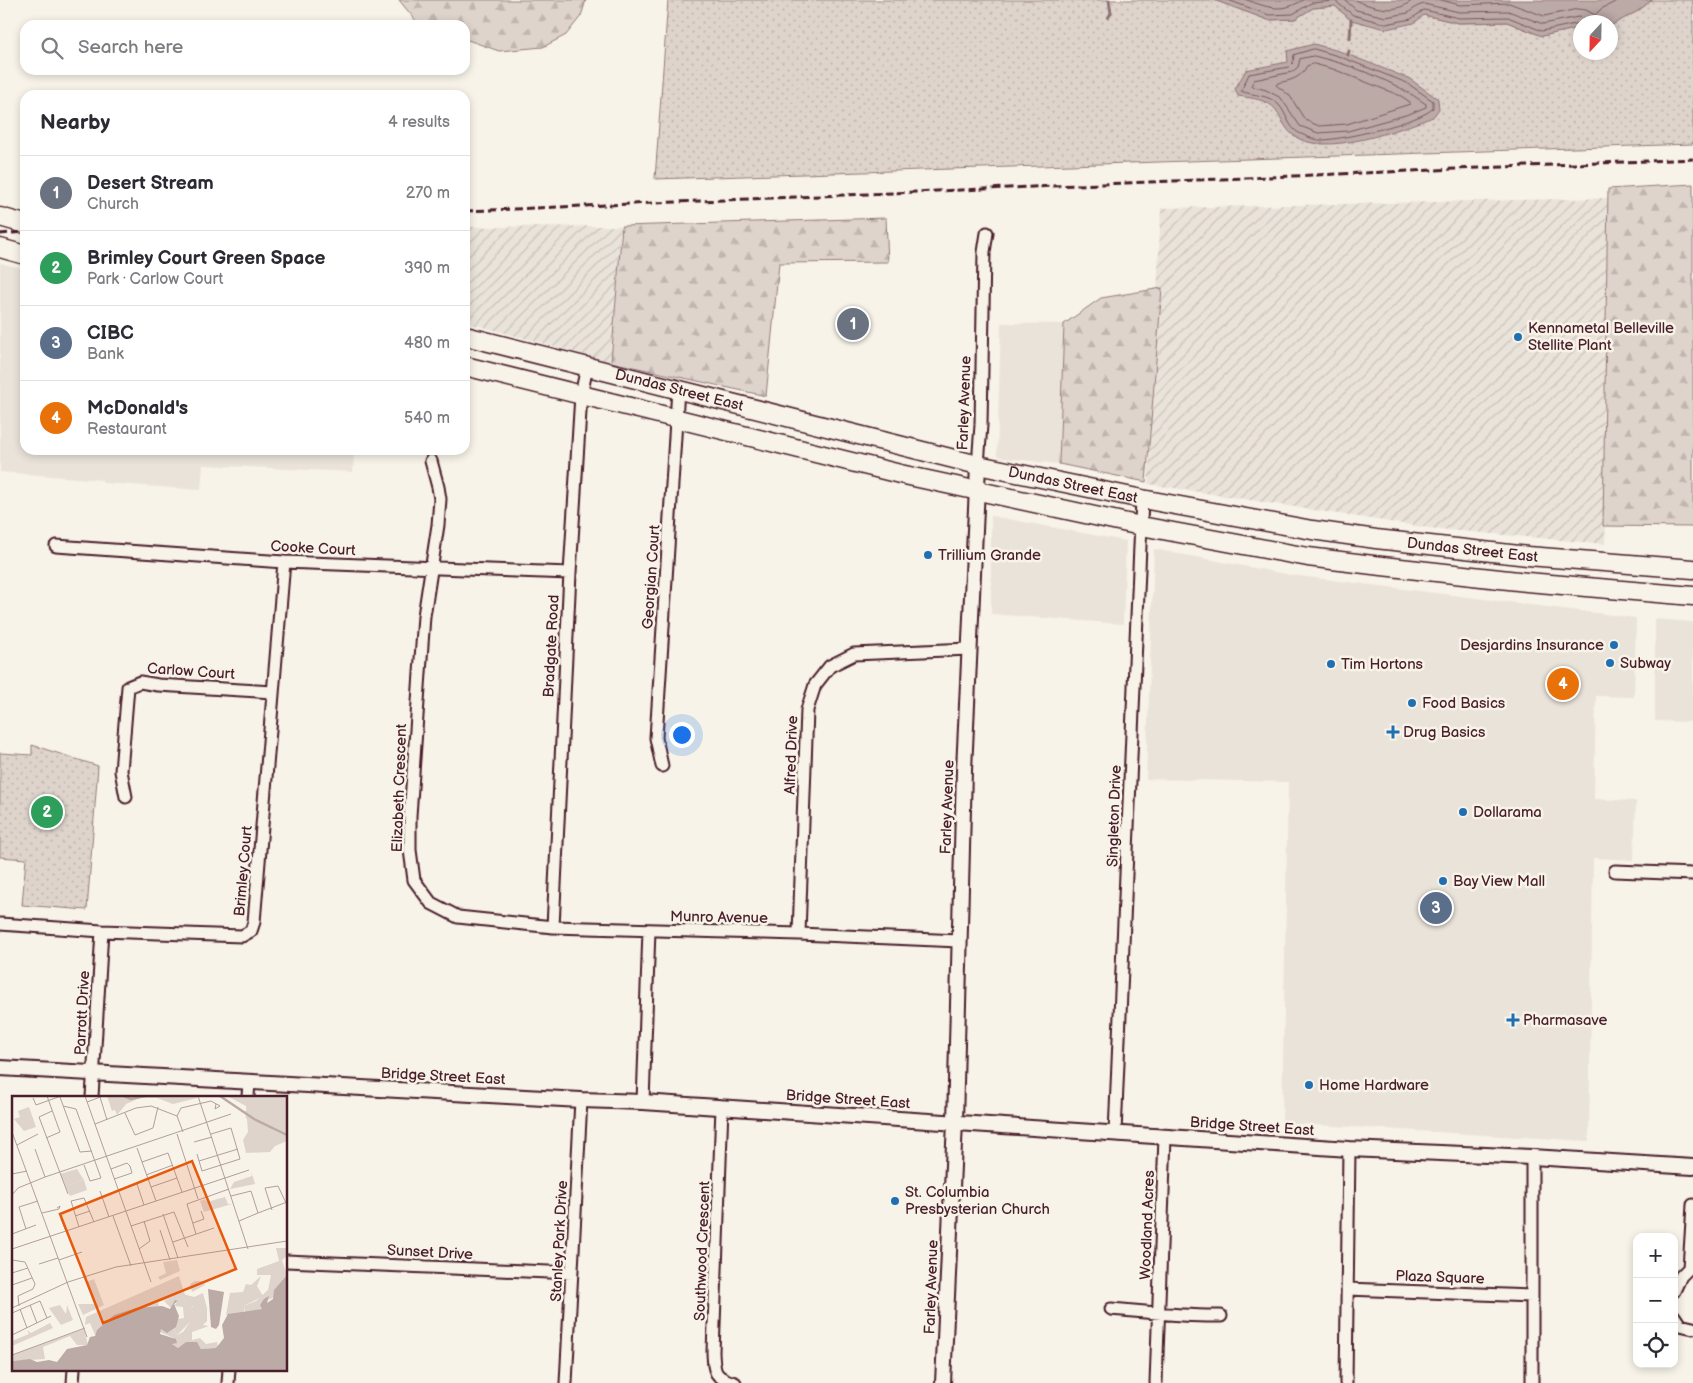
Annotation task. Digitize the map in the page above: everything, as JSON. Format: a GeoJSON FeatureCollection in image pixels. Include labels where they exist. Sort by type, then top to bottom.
{"type":"FeatureCollection","features":[{"type":"Feature","properties":{"kind":"main road"},"geometry":{"type":"LineString","coordinates":[[0,218],[20,223]]}},
{"type":"Feature","properties":{"kind":"main road"},"geometry":{"type":"LineString","coordinates":[[0,248],[20,254]]}},
{"type":"Feature","properties":{"kind":"main road","name":"Dundas Street East"},"geometry":{"type":"LineString","coordinates":[[470,337],[906,448],[1142,499],[1312,530],[1376,539],[1528,556],[1693,569]]}},
{"type":"Feature","properties":{"kind":"main road","name":"Dundas Street East"},"geometry":{"type":"LineString","coordinates":[[470,367],[900,474],[1141,526],[1308,556],[1373,565],[1547,584],[1693,596]]}},
{"type":"Feature","properties":{"kind":"main road"},"geometry":{"type":"LineString","coordinates":[[900,474],[906,448]]}},
{"type":"Feature","properties":{"kind":"street","name":"Farley Avenue"},"geometry":{"type":"LineString","coordinates":[[943,1383],[955,1122],[969,649],[981,425],[984,252],[987,233]]}},
{"type":"Feature","properties":{"kind":"street","name":"Bradgate Road"},"geometry":{"type":"LineString","coordinates":[[553,927],[570,573],[581,394],[587,368]]}},
{"type":"Feature","properties":{"kind":"street","name":"Georgian Court"},"geometry":{"type":"LineString","coordinates":[[662,766],[656,738],[678,389]]}},
{"type":"Feature","properties":{"kind":"street","name":"Elizabeth Crescent"},"geometry":{"type":"LineString","coordinates":[[431,461],[440,499],[438,525],[424,616],[410,816],[410,850],[414,880],[431,904],[458,917],[553,927],[649,930]]}},
{"type":"Feature","properties":{"kind":"street","name":"Singleton Drive"},"geometry":{"type":"LineString","coordinates":[[1115,1133],[1142,499]]}},
{"type":"Feature","properties":{"kind":"street","name":"Cooke Court"},"geometry":{"type":"LineString","coordinates":[[56,546],[284,562],[570,573]]}},
{"type":"Feature","properties":{"kind":"street","name":"Brimley Court"},"geometry":{"type":"LineString","coordinates":[[0,924],[242,936],[251,931],[254,922],[284,562]]}},
{"type":"Feature","properties":{"kind":"street","name":"Alfred Drive"},"geometry":{"type":"LineString","coordinates":[[799,934],[807,710],[815,685],[830,666],[854,654],[969,649]]}},
{"type":"Feature","properties":{"kind":"street","name":"Carlow Court"},"geometry":{"type":"LineString","coordinates":[[126,797],[121,771],[128,687],[140,682],[158,685],[273,692]]}},
{"type":"Feature","properties":{"kind":"street"},"geometry":{"type":"LineString","coordinates":[[1615,871],[1693,874]]}},
{"type":"Feature","properties":{"kind":"street","name":"Parrott Drive"},"geometry":{"type":"LineString","coordinates":[[92,1096],[102,930]]}},
{"type":"Feature","properties":{"kind":"street","name":"Munro Avenue"},"geometry":{"type":"LineString","coordinates":[[643,1102],[649,930],[959,941]]}},
{"type":"Feature","properties":{"kind":"street","name":"Bridge Street East"},"geometry":{"type":"LineString","coordinates":[[0,1068],[643,1102],[1349,1149],[1532,1157],[1693,1167]]}},
{"type":"Feature","properties":{"kind":"street"},"geometry":{"type":"LineString","coordinates":[[248,1096],[249,1082]]}},
{"type":"Feature","properties":{"kind":"street","name":"Stanley Park Drive"},"geometry":{"type":"LineString","coordinates":[[566,1383],[581,1100]]}},
{"type":"Feature","properties":{"kind":"street","name":"Southwood Crescent"},"geometry":{"type":"LineString","coordinates":[[722,1107],[713,1352],[714,1370],[721,1379],[735,1383]]}},
{"type":"Feature","properties":{"kind":"street","name":"Woodland Acres"},"geometry":{"type":"LineString","coordinates":[[1156,1383],[1165,1137]]}},
{"type":"Feature","properties":{"kind":"street"},"geometry":{"type":"LineString","coordinates":[[1346,1383],[1349,1149]]}},
{"type":"Feature","properties":{"kind":"street"},"geometry":{"type":"LineString","coordinates":[[1532,1157],[1532,1383]]}},
{"type":"Feature","properties":{"kind":"street"},"geometry":{"type":"LineString","coordinates":[[1678,1284],[1682,1276],[1691,1270],[1693,1205]]}},
{"type":"Feature","properties":{"kind":"street","name":"Sunset Drive"},"geometry":{"type":"LineString","coordinates":[[288,1261],[572,1273]]}},
{"type":"Feature","properties":{"kind":"street","name":"Plaza Square"},"geometry":{"type":"LineString","coordinates":[[1347,1289],[1532,1296]]}},
{"type":"Feature","properties":{"kind":"street"},"geometry":{"type":"LineString","coordinates":[[1112,1309],[1203,1317],[1221,1316]]}},
{"type":"Feature","properties":{"kind":"street"},"geometry":{"type":"LineString","coordinates":[[1678,1322],[1680,1325],[1693,1328]]}},
{"type":"Feature","properties":{"kind":"street"},"geometry":{"type":"LineString","coordinates":[[73,1383],[74,1370]]}},
{"type":"Feature","properties":{"kind":"street"},"geometry":{"type":"LineString","coordinates":[[228,1383],[229,1370]]}},
{"type":"Feature","properties":{"kind":"shaded area"},"geometry":{"type":"Polygon","coordinates":[[[1613,198],[1605,544],[1428,528],[1148,484],[1161,208],[1613,198]]]}},
{"type":"Feature","properties":{"kind":"shaded area"},"geometry":{"type":"Polygon","coordinates":[[[622,226],[611,362],[470,323],[470,227],[622,226]]]}},
{"type":"Feature","properties":{"kind":"shaded area"},"geometry":{"type":"Polygon","coordinates":[[[0,263],[20,268],[20,455],[354,455],[353,472],[203,465],[201,490],[103,483],[102,480],[0,472],[0,263]]]}},
{"type":"Feature","properties":{"kind":"shaded area"},"geometry":{"type":"Polygon","coordinates":[[[1001,323],[1064,324],[1059,464],[1004,458],[997,455],[1001,323]]]}},
{"type":"Feature","properties":{"kind":"shaded area"},"geometry":{"type":"Polygon","coordinates":[[[991,516],[1126,541],[1123,624],[991,614],[991,516]]]}},
{"type":"Feature","properties":{"kind":"shaded area","name":"Bay View Mall"},"geometry":{"type":"Polygon","coordinates":[[[1154,549],[1291,575],[1636,618],[1634,697],[1596,696],[1594,799],[1636,801],[1634,860],[1593,858],[1589,1141],[1282,1123],[1288,782],[1146,779],[1154,549]]]}},
{"type":"Feature","properties":{"kind":"shaded area"},"geometry":{"type":"Polygon","coordinates":[[[1655,619],[1693,622],[1693,722],[1655,721],[1655,619]]]}},
{"type":"Feature","properties":{"kind":"green space"},"geometry":{"type":"Polygon","coordinates":[[[399,0],[586,0],[581,16],[566,35],[543,47],[499,51],[470,41],[470,20],[415,20],[399,0]]]}},
{"type":"Feature","properties":{"kind":"green space"},"geometry":{"type":"Polygon","coordinates":[[[668,0],[1214,0],[1268,20],[1295,19],[1313,8],[1335,6],[1351,20],[1414,23],[1424,15],[1458,23],[1507,22],[1542,36],[1573,29],[1573,60],[1618,60],[1618,21],[1638,11],[1652,0],[1693,0],[1693,144],[655,179],[668,0]]]}},
{"type":"Feature","properties":{"kind":"green space"},"geometry":{"type":"Polygon","coordinates":[[[1693,184],[1693,527],[1603,526],[1608,189],[1693,184]]]}},
{"type":"Feature","properties":{"kind":"green space"},"geometry":{"type":"Polygon","coordinates":[[[886,218],[888,262],[779,263],[766,396],[611,362],[622,226],[886,218]]]}},
{"type":"Feature","properties":{"kind":"green space"},"geometry":{"type":"Polygon","coordinates":[[[1162,288],[1146,482],[1059,464],[1064,324],[1101,298],[1162,288]]]}},
{"type":"Feature","properties":{"kind":"green space"},"geometry":{"type":"Polygon","coordinates":[[[32,745],[98,766],[87,910],[22,905],[26,859],[0,857],[0,753],[32,755],[32,745]]]}},
{"type":"Feature","properties":{"kind":"water"},"geometry":{"type":"Polygon","coordinates":[[[1214,0],[1652,0],[1638,11],[1618,22],[1618,15],[1573,15],[1573,29],[1542,36],[1507,22],[1458,23],[1424,15],[1414,23],[1386,29],[1351,20],[1335,6],[1313,8],[1295,19],[1268,20],[1214,0]]]}},
{"type":"Feature","properties":{"kind":"water"},"geometry":{"type":"Polygon","coordinates":[[[1314,44],[1339,51],[1410,79],[1438,99],[1439,109],[1433,117],[1383,134],[1362,140],[1323,144],[1306,142],[1290,133],[1276,110],[1268,103],[1238,96],[1235,89],[1246,70],[1288,62],[1287,51],[1314,44]]]}},
{"type":"Feature","properties":{"kind":"waterway"},"geometry":{"type":"LineString","coordinates":[[1108,18],[1111,13],[1109,0]]}},
{"type":"Feature","properties":{"kind":"waterway"},"geometry":{"type":"LineString","coordinates":[[1350,38],[1351,20]]}},
{"type":"Feature","properties":{"kind":"waterway"},"geometry":{"type":"LineString","coordinates":[[1348,55],[1349,51]]}},
{"type":"Feature","properties":{"kind":"railway"},"geometry":{"type":"LineString","coordinates":[[470,211],[1693,159]]}},
{"type":"Feature","properties":{"kind":"railway"},"geometry":{"type":"LineString","coordinates":[[0,234],[20,232]]}},
{"type":"Feature","properties":{"kind":"place","name":"Desert Stream"},"geometry":{"type":"Point","coordinates":[853,324]}},
{"type":"Feature","properties":{"kind":"place","name":"Kennametal Belleville Stellite Plant"},"geometry":{"type":"Point","coordinates":[1518,337]}},
{"type":"Feature","properties":{"kind":"place","name":"Trillium Grande"},"geometry":{"type":"Point","coordinates":[928,555]}},
{"type":"Feature","properties":{"kind":"place","name":"Desjardins Insurance"},"geometry":{"type":"Point","coordinates":[1614,645]}},
{"type":"Feature","properties":{"kind":"place","name":"Subway"},"geometry":{"type":"Point","coordinates":[1610,663]}},
{"type":"Feature","properties":{"kind":"place","name":"Tim Hortons"},"geometry":{"type":"Point","coordinates":[1331,664]}},
{"type":"Feature","properties":{"kind":"place","name":"McDonald's"},"geometry":{"type":"Point","coordinates":[1563,684]}},
{"type":"Feature","properties":{"kind":"place","name":"Food Basics"},"geometry":{"type":"Point","coordinates":[1412,703]}},
{"type":"Feature","properties":{"kind":"place","name":"Drug Basics"},"geometry":{"type":"Point","coordinates":[1393,732]}},
{"type":"Feature","properties":{"kind":"place","name":"Brimley Court Green Space"},"geometry":{"type":"Point","coordinates":[47,812]}},
{"type":"Feature","properties":{"kind":"place","name":"Dollarama"},"geometry":{"type":"Point","coordinates":[1463,812]}},
{"type":"Feature","properties":{"kind":"place","name":"Bay View Mall"},"geometry":{"type":"Point","coordinates":[1443,881]}},
{"type":"Feature","properties":{"kind":"place","name":"CIBC"},"geometry":{"type":"Point","coordinates":[1436,908]}},
{"type":"Feature","properties":{"kind":"place","name":"Pharmasave"},"geometry":{"type":"Point","coordinates":[1513,1020]}},
{"type":"Feature","properties":{"kind":"place","name":"Home Hardware"},"geometry":{"type":"Point","coordinates":[1309,1085]}},
{"type":"Feature","properties":{"kind":"place","name":"St. Columbia Presbysterian Church"},"geometry":{"type":"Point","coordinates":[895,1201]}}]}
